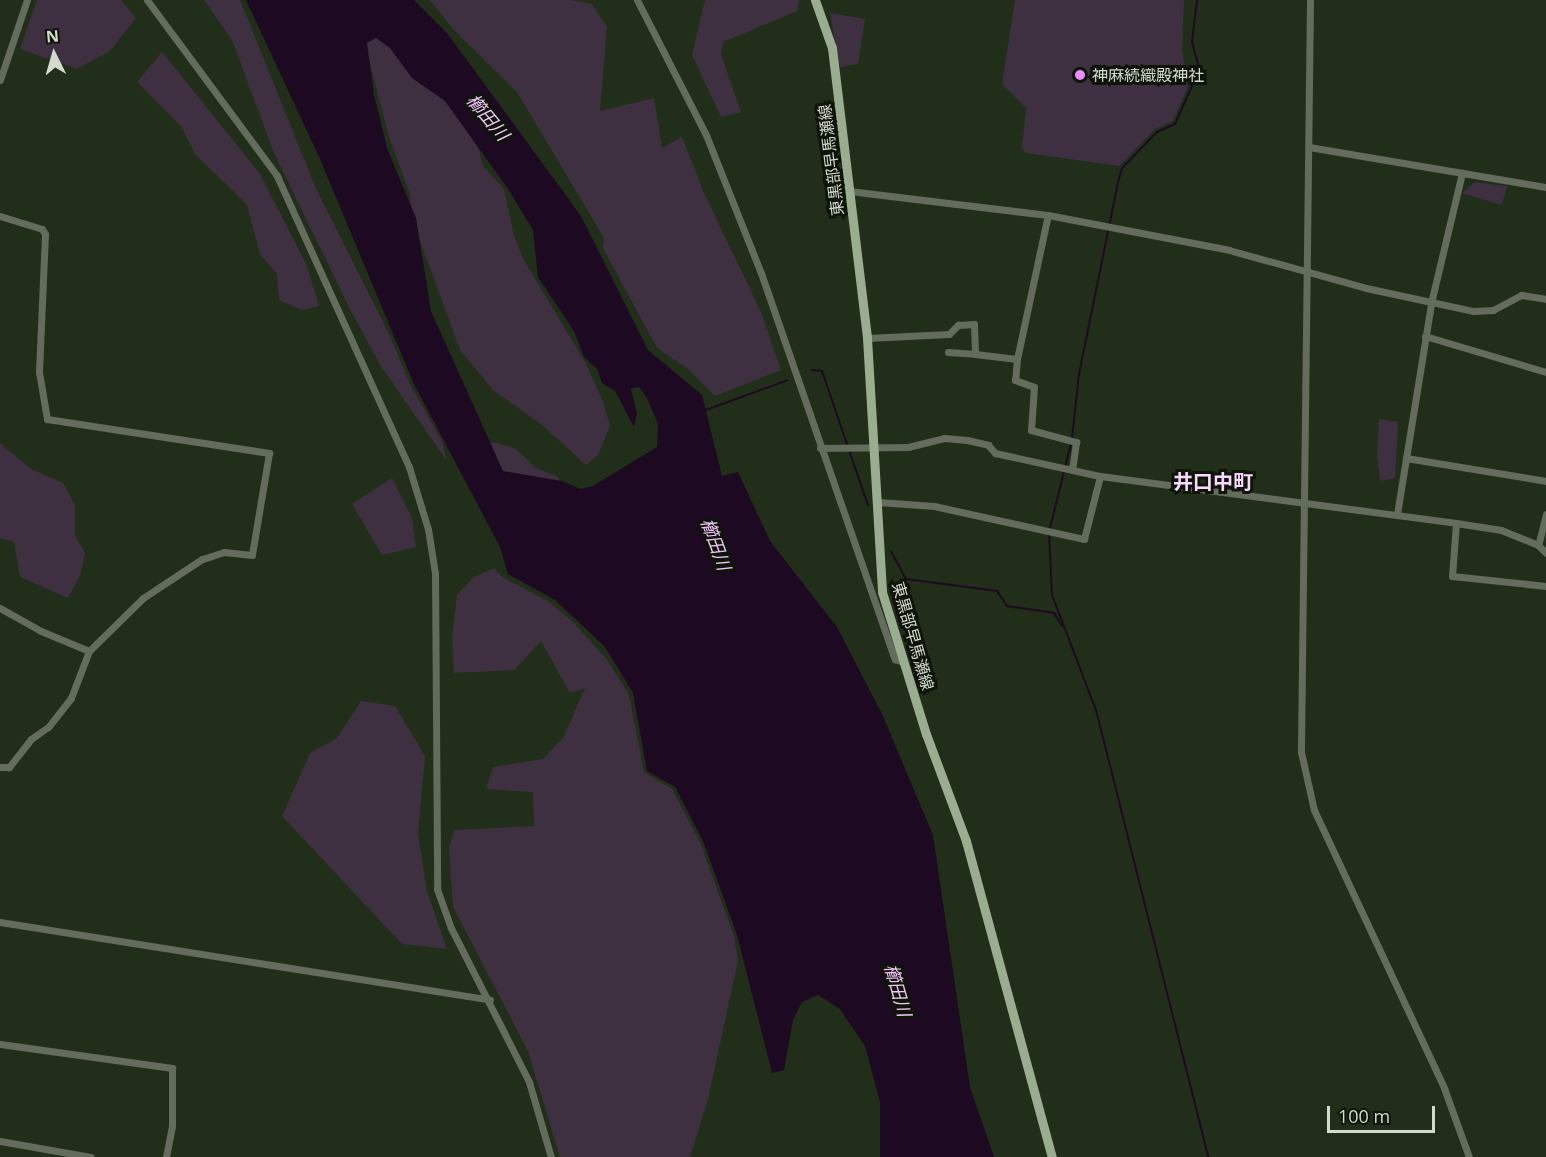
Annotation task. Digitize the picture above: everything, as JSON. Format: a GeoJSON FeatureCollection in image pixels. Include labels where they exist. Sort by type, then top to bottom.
{"type":"FeatureCollection","features":[{"type":"Feature","properties":{"kind":"main road","name":"東黒部早馬瀬線"},"geometry":{"type":"LineString","coordinates":[[816,0],[832,48],[867,338],[869,447],[878,502],[882,592],[903,662],[966,842],[1052,1157]]}},
{"type":"Feature","properties":{"kind":"street"},"geometry":{"type":"LineString","coordinates":[[0,80],[27,0]]}},
{"type":"Feature","properties":{"kind":"street"},"geometry":{"type":"LineString","coordinates":[[147,0],[276,176],[394,431],[417,491],[432,550],[437,601],[437,889],[452,928],[529,1082],[551,1157]]}},
{"type":"Feature","properties":{"kind":"street"},"geometry":{"type":"LineString","coordinates":[[636,0],[706,135],[761,273],[895,659],[903,662]]}},
{"type":"Feature","properties":{"kind":"street"},"geometry":{"type":"LineString","coordinates":[[1310,0],[1301,735],[1307,789],[1444,1088],[1469,1157]]}},
{"type":"Feature","properties":{"kind":"street"},"geometry":{"type":"LineString","coordinates":[[1309,147],[1546,187]]}},
{"type":"Feature","properties":{"kind":"street"},"geometry":{"type":"LineString","coordinates":[[1397,514],[1431,303],[1462,173]]}},
{"type":"Feature","properties":{"kind":"street"},"geometry":{"type":"LineString","coordinates":[[849,191],[1048,215],[1229,250],[1431,303],[1487,311],[1521,296],[1546,299]]}},
{"type":"Feature","properties":{"kind":"street"},"geometry":{"type":"LineString","coordinates":[[1048,215],[1017,359],[1015,380],[1035,389],[1031,430],[1071,440],[1067,468]]}},
{"type":"Feature","properties":{"kind":"street"},"geometry":{"type":"LineString","coordinates":[[0,216],[42,229],[45,234],[39,372],[47,419],[269,453],[252,555],[224,552],[183,569],[143,598],[88,651],[71,698],[9,766],[0,767]]}},
{"type":"Feature","properties":{"kind":"street"},"geometry":{"type":"LineString","coordinates":[[867,338],[949,333],[958,325],[974,324],[975,354]]}},
{"type":"Feature","properties":{"kind":"street"},"geometry":{"type":"LineString","coordinates":[[1425,336],[1546,372]]}},
{"type":"Feature","properties":{"kind":"street"},"geometry":{"type":"LineString","coordinates":[[948,351],[1017,359]]}},
{"type":"Feature","properties":{"kind":"street"},"geometry":{"type":"LineString","coordinates":[[820,448],[967,440],[988,445],[995,453],[1100,476],[1397,514],[1501,530],[1538,546],[1546,553]]}},
{"type":"Feature","properties":{"kind":"street"},"geometry":{"type":"LineString","coordinates":[[1406,458],[1546,481]]}},
{"type":"Feature","properties":{"kind":"street"},"geometry":{"type":"LineString","coordinates":[[878,502],[934,506],[1086,538],[1100,476]]}},
{"type":"Feature","properties":{"kind":"street"},"geometry":{"type":"LineString","coordinates":[[1538,546],[1546,513]]}},
{"type":"Feature","properties":{"kind":"street"},"geometry":{"type":"LineString","coordinates":[[1456,523],[1452,576],[1546,586]]}},
{"type":"Feature","properties":{"kind":"street"},"geometry":{"type":"LineString","coordinates":[[0,608],[41,632],[88,651]]}},
{"type":"Feature","properties":{"kind":"street"},"geometry":{"type":"LineString","coordinates":[[0,922],[490,1000]]}},
{"type":"Feature","properties":{"kind":"street"},"geometry":{"type":"LineString","coordinates":[[0,1044],[172,1068],[172,1126],[166,1157]]}},
{"type":"Feature","properties":{"kind":"street"},"geometry":{"type":"LineString","coordinates":[[0,1141],[91,1157]]}},
{"type":"Feature","properties":{"kind":"shaded area"},"geometry":{"type":"Polygon","coordinates":[[[37,0],[121,0],[136,18],[110,51],[77,69],[20,49],[37,0]]]}},
{"type":"Feature","properties":{"kind":"shaded area"},"geometry":{"type":"Polygon","coordinates":[[[204,0],[240,0],[317,191],[389,334],[411,386],[442,441],[447,461],[380,365],[348,305],[274,153],[232,40],[204,0]]]}},
{"type":"Feature","properties":{"kind":"shaded area"},"geometry":{"type":"Polygon","coordinates":[[[430,0],[571,0],[592,4],[607,27],[600,111],[654,98],[662,148],[682,137],[704,193],[761,312],[781,370],[715,396],[688,369],[657,348],[603,248],[604,238],[517,92],[454,30],[430,0]]]}},
{"type":"Feature","properties":{"kind":"shaded area"},"geometry":{"type":"Polygon","coordinates":[[[705,0],[799,0],[797,11],[723,42],[721,54],[741,112],[721,117],[692,55],[705,0]]]}},
{"type":"Feature","properties":{"kind":"shaded area"},"geometry":{"type":"Polygon","coordinates":[[[1015,0],[1184,0],[1182,50],[1188,86],[1173,121],[1155,129],[1119,166],[1026,153],[1022,148],[1026,108],[1002,84],[1015,0]]]}},
{"type":"Feature","properties":{"kind":"shaded area"},"geometry":{"type":"Polygon","coordinates":[[[830,13],[865,19],[858,64],[840,67],[830,13]]]}},
{"type":"Feature","properties":{"kind":"shaded area"},"geometry":{"type":"Polygon","coordinates":[[[362,33],[397,33],[476,139],[483,166],[504,189],[514,236],[525,262],[585,362],[603,401],[610,426],[598,455],[586,465],[541,424],[493,390],[460,350],[411,216],[410,194],[389,137],[362,33]]]}},
{"type":"Feature","properties":{"kind":"shaded area"},"geometry":{"type":"Polygon","coordinates":[[[162,52],[260,174],[307,266],[319,306],[302,310],[279,300],[277,274],[260,254],[247,205],[195,154],[181,126],[137,82],[162,52]]]}},
{"type":"Feature","properties":{"kind":"shaded area"},"geometry":{"type":"Polygon","coordinates":[[[1475,182],[1507,186],[1502,205],[1462,193],[1475,182]]]}},
{"type":"Feature","properties":{"kind":"shaded area"},"geometry":{"type":"Polygon","coordinates":[[[1379,419],[1398,422],[1395,478],[1380,481],[1377,455],[1379,419]]]}},
{"type":"Feature","properties":{"kind":"shaded area"},"geometry":{"type":"Polygon","coordinates":[[[494,442],[516,449],[536,468],[558,477],[566,495],[518,504],[487,445],[494,442]]]}},
{"type":"Feature","properties":{"kind":"shaded area"},"geometry":{"type":"Polygon","coordinates":[[[0,443],[31,469],[63,483],[75,505],[75,535],[85,553],[80,576],[68,598],[20,577],[14,542],[0,538],[0,443]]]}},
{"type":"Feature","properties":{"kind":"shaded area"},"geometry":{"type":"Polygon","coordinates":[[[392,478],[412,518],[416,547],[382,555],[352,504],[392,478]]]}},
{"type":"Feature","properties":{"kind":"shaded area"},"geometry":{"type":"Polygon","coordinates":[[[494,568],[502,577],[548,601],[575,624],[608,661],[629,695],[644,772],[672,789],[700,842],[734,936],[738,961],[708,1099],[690,1157],[560,1157],[528,1051],[453,907],[449,846],[455,830],[534,826],[533,792],[486,789],[493,767],[543,759],[563,738],[585,688],[570,693],[541,641],[514,670],[454,673],[452,637],[457,595],[474,577],[494,568]]]}},
{"type":"Feature","properties":{"kind":"shaded area"},"geometry":{"type":"Polygon","coordinates":[[[361,701],[395,706],[425,756],[418,834],[427,891],[447,949],[402,944],[282,816],[310,753],[337,738],[361,701]]]}},
{"type":"Feature","properties":{"kind":"water","name":"櫛田川"},"geometry":{"type":"Polygon","coordinates":[[[246,0],[414,0],[447,33],[581,216],[648,350],[702,395],[722,476],[738,472],[770,541],[837,627],[882,714],[933,835],[970,1087],[994,1157],[880,1157],[880,1102],[865,1046],[840,1009],[818,995],[802,1002],[793,1020],[784,1070],[772,1073],[737,935],[703,841],[675,787],[647,771],[633,693],[605,647],[555,600],[508,574],[500,547],[414,384],[320,159],[246,0]],[[376,38],[367,43],[374,95],[387,148],[416,218],[431,311],[503,471],[562,481],[580,489],[593,486],[657,447],[658,424],[647,398],[639,387],[631,388],[637,414],[634,427],[615,391],[602,383],[597,369],[584,357],[574,331],[538,277],[533,230],[508,189],[445,101],[412,78],[390,48],[376,38]]]}},
{"type":"Feature","properties":{"kind":"waterway"},"geometry":{"type":"LineString","coordinates":[[1072,438],[1079,374],[1119,178],[1122,168],[1157,132],[1175,124],[1189,93],[1199,68],[1192,42],[1197,0]]}},
{"type":"Feature","properties":{"kind":"waterway"},"geometry":{"type":"LineString","coordinates":[[812,370],[822,371],[868,505]]}},
{"type":"Feature","properties":{"kind":"waterway"},"geometry":{"type":"LineString","coordinates":[[703,411],[788,380]]}},
{"type":"Feature","properties":{"kind":"waterway"},"geometry":{"type":"LineString","coordinates":[[1050,528],[1071,444]]}},
{"type":"Feature","properties":{"kind":"waterway"},"geometry":{"type":"LineString","coordinates":[[1049,534],[1052,595],[1096,710],[1208,1157]]}},
{"type":"Feature","properties":{"kind":"waterway"},"geometry":{"type":"LineString","coordinates":[[891,551],[906,579],[997,591],[1007,606],[1054,613],[1062,626]]}},
{"type":"Feature","properties":{"kind":"place","name":"神麻続織殿神社"},"geometry":{"type":"Point","coordinates":[1080,75]}},
{"type":"Feature","properties":{"kind":"district","name":"井口中町"},"geometry":{"type":"Point","coordinates":[1213,481]}}]}
